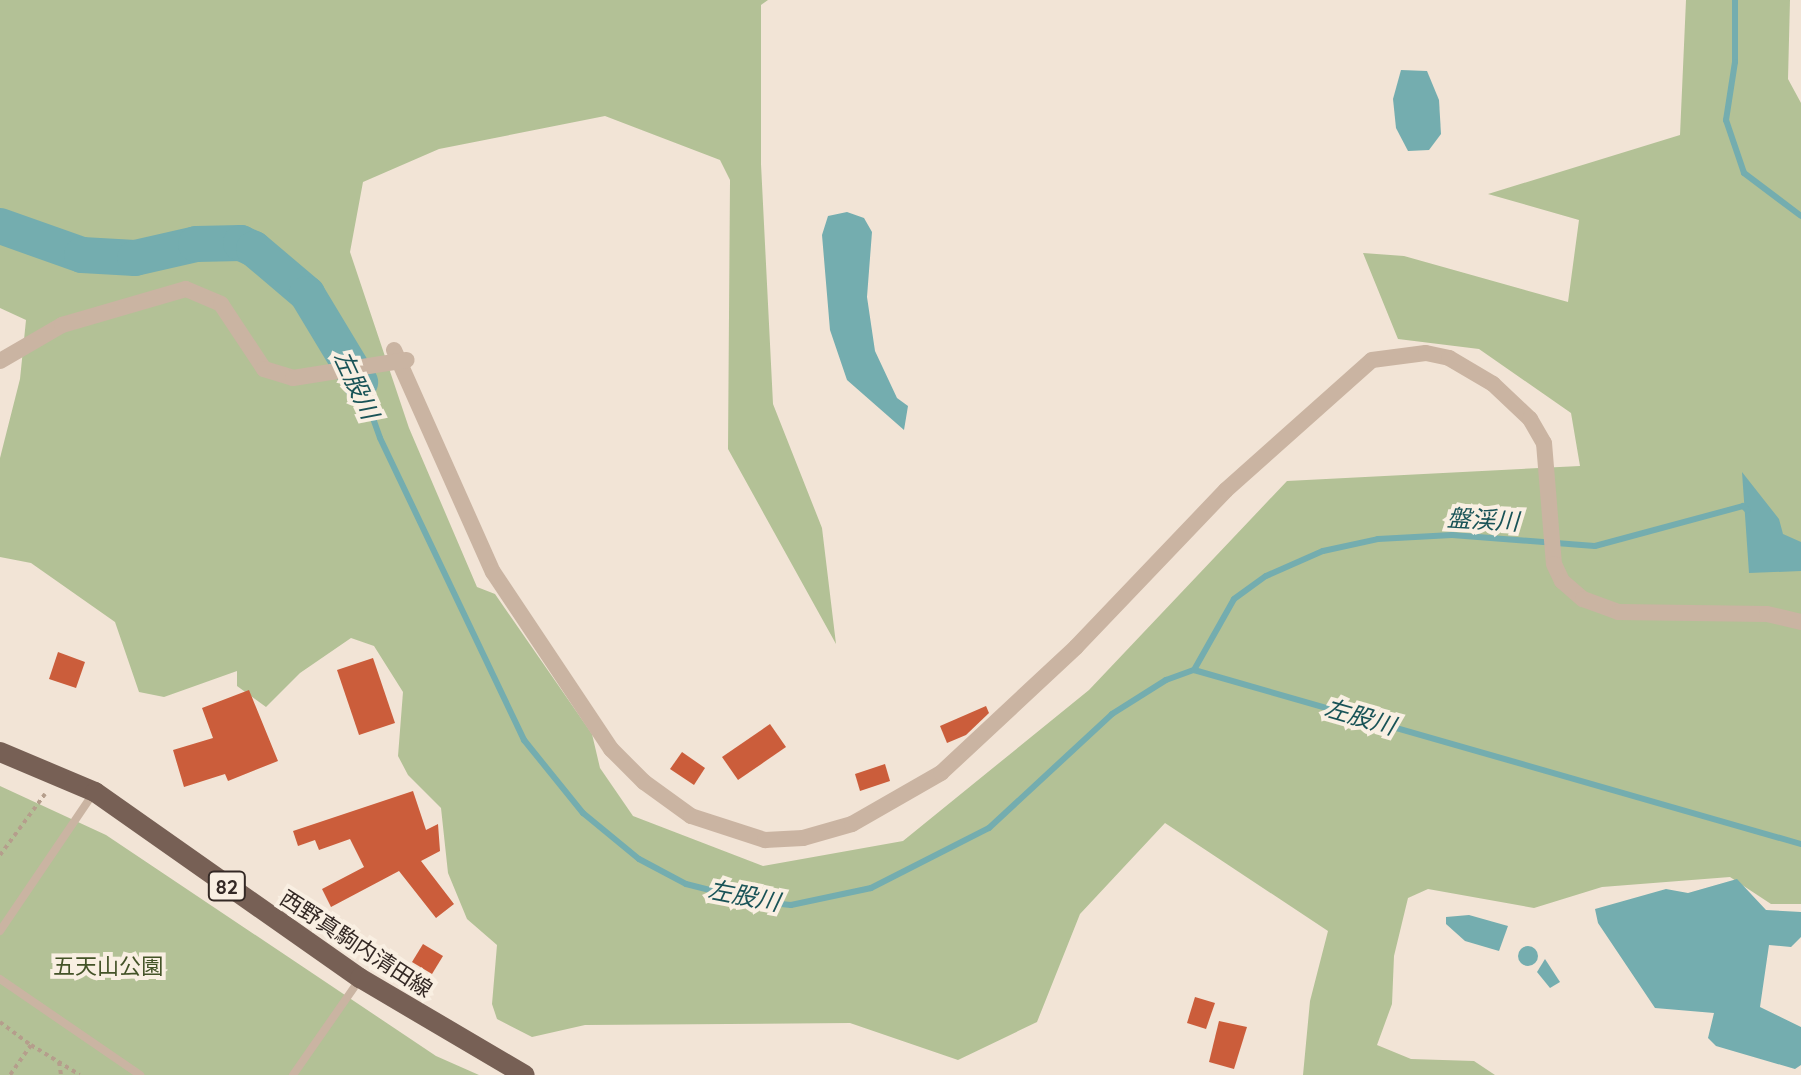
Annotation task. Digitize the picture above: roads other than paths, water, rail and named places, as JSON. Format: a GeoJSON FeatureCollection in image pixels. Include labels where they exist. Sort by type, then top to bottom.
{"type":"FeatureCollection","features":[{"type":"Feature","properties":{"kind":"main road","name":"西野真駒内清田線"},"geometry":{"type":"LineString","coordinates":[[0,752],[95,792],[360,978],[525,1075]]}},
{"type":"Feature","properties":{"kind":"street"},"geometry":{"type":"LineString","coordinates":[[0,361],[62,325],[186,289],[221,304],[264,369],[300,377],[401,355],[493,572],[611,749],[644,782],[691,816],[765,840],[803,838],[852,824],[941,773],[1076,647],[1226,490],[1372,360],[1426,353],[1449,358],[1493,384],[1530,419],[1544,443],[1554,564],[1562,581],[1583,599],[1618,612],[1767,614],[1801,622]]}},
{"type":"Feature","properties":{"kind":"lane"},"geometry":{"type":"LineString","coordinates":[[0,931],[95,792]]}},
{"type":"Feature","properties":{"kind":"lane"},"geometry":{"type":"LineString","coordinates":[[293,1075],[360,978]]}},
{"type":"Feature","properties":{"kind":"lane"},"geometry":{"type":"LineString","coordinates":[[0,979],[140,1075]]}},
{"type":"Feature","properties":{"kind":"water"},"geometry":{"type":"Polygon","coordinates":[[[1401,70],[1427,71],[1439,100],[1441,134],[1429,150],[1408,151],[1396,128],[1393,99],[1401,70]]]}},
{"type":"Feature","properties":{"kind":"water"},"geometry":{"type":"Polygon","coordinates":[[[847,212],[864,218],[872,232],[867,297],[875,351],[897,398],[908,406],[904,430],[847,380],[830,330],[822,235],[828,216],[847,212]]]}},
{"type":"Feature","properties":{"kind":"water"},"geometry":{"type":"Polygon","coordinates":[[[1742,472],[1779,519],[1783,534],[1801,542],[1801,571],[1749,573],[1742,472]]]}},
{"type":"Feature","properties":{"kind":"water"},"geometry":{"type":"Polygon","coordinates":[[[1737,879],[1766,910],[1801,912],[1801,937],[1791,947],[1769,945],[1760,1007],[1801,1027],[1801,1065],[1795,1069],[1716,1046],[1708,1038],[1714,1013],[1655,1008],[1598,923],[1595,909],[1666,889],[1688,893],[1737,879]]]}},
{"type":"Feature","properties":{"kind":"water"},"geometry":{"type":"Polygon","coordinates":[[[1469,915],[1508,926],[1499,951],[1465,941],[1446,924],[1446,917],[1469,915]]]}},
{"type":"Feature","properties":{"kind":"water"},"geometry":{"type":"Polygon","coordinates":[[[1528,946],[1535,949],[1538,956],[1535,963],[1528,966],[1521,963],[1518,956],[1521,949],[1528,946]]]}},
{"type":"Feature","properties":{"kind":"water"},"geometry":{"type":"Polygon","coordinates":[[[1545,959],[1560,982],[1550,988],[1537,972],[1545,959]]]}},
{"type":"Feature","properties":{"kind":"waterway","name":"盤渓川"},"geometry":{"type":"LineString","coordinates":[[1735,0],[1735,62],[1726,120],[1744,173],[1801,216]]}},
{"type":"Feature","properties":{"kind":"waterway","name":"左股川"},"geometry":{"type":"LineString","coordinates":[[0,226],[82,255],[135,258],[196,244],[241,243],[254,249],[307,294],[360,382]]}},
{"type":"Feature","properties":{"kind":"waterway","name":"左股川"},"geometry":{"type":"LineString","coordinates":[[360,382],[380,438],[524,740],[583,813],[639,859],[686,884],[753,901],[791,905],[871,888],[989,828],[1112,714],[1166,680],[1194,670],[1801,844]]}},
{"type":"Feature","properties":{"kind":"waterway","name":"盤渓川"},"geometry":{"type":"LineString","coordinates":[[1194,670],[1234,599],[1266,576],[1323,551],[1378,539],[1452,535],[1595,546],[1743,506],[1747,510]]}},
{"type":"Feature","properties":{"kind":"park label","name":"五天山公園"},"geometry":{"type":"Point","coordinates":[108,967]}}]}
